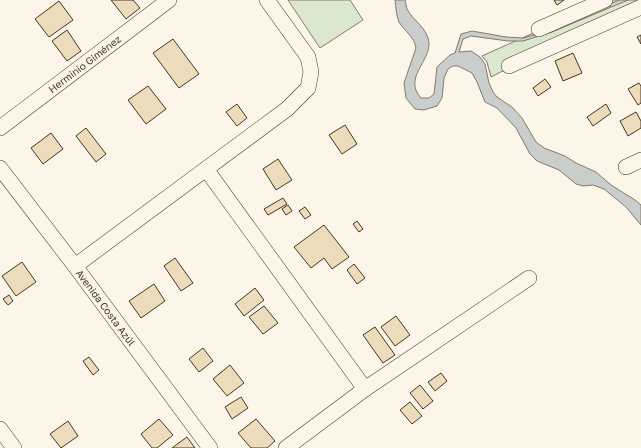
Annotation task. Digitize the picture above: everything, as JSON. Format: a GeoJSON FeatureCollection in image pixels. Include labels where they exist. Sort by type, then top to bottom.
{"type":"FeatureCollection","features":[{"type":"Feature","properties":{"kind":"street","name":"Herminio Giménez"},"geometry":{"type":"LineString","coordinates":[[0,128],[169,0]]}},
{"type":"Feature","properties":{"kind":"street"},"geometry":{"type":"LineString","coordinates":[[75,266],[287,109],[308,88],[311,72],[308,57],[267,0]]}},
{"type":"Feature","properties":{"kind":"street"},"geometry":{"type":"LineString","coordinates":[[539,30],[605,0]]}},
{"type":"Feature","properties":{"kind":"street"},"geometry":{"type":"LineString","coordinates":[[509,66],[641,7]]}},
{"type":"Feature","properties":{"kind":"street"},"geometry":{"type":"LineString","coordinates":[[626,167],[641,160]]}},
{"type":"Feature","properties":{"kind":"street","name":"Avenida Costa Azúl"},"geometry":{"type":"LineString","coordinates":[[0,168],[210,448]]}},
{"type":"Feature","properties":{"kind":"street"},"geometry":{"type":"LineString","coordinates":[[206,169],[365,389]]}},
{"type":"Feature","properties":{"kind":"street"},"geometry":{"type":"LineString","coordinates":[[286,448],[365,389],[530,278]]}},
{"type":"Feature","properties":{"kind":"street"},"geometry":{"type":"LineString","coordinates":[[0,429],[14,448]]}},
{"type":"Feature","properties":{"kind":"green space"},"geometry":{"type":"Polygon","coordinates":[[[288,0],[350,0],[363,20],[320,48],[288,0]]]}},
{"type":"Feature","properties":{"kind":"green space"},"geometry":{"type":"Polygon","coordinates":[[[607,0],[641,0],[491,77],[487,62],[482,56],[607,0]]]}},
{"type":"Feature","properties":{"kind":"shaded area"},"geometry":{"type":"Polygon","coordinates":[[[395,0],[405,0],[407,9],[426,33],[428,38],[428,50],[416,77],[415,84],[416,91],[421,98],[429,98],[434,94],[437,67],[450,55],[455,53],[461,34],[472,31],[506,37],[523,38],[552,30],[619,0],[628,0],[552,32],[523,41],[508,41],[471,36],[463,39],[459,52],[471,51],[480,57],[485,64],[489,83],[493,92],[497,97],[512,107],[522,118],[536,142],[544,148],[565,156],[596,172],[611,185],[641,205],[641,225],[626,207],[604,189],[593,185],[583,186],[576,184],[559,170],[537,161],[530,154],[516,128],[497,108],[485,102],[472,73],[458,66],[453,66],[448,69],[444,78],[442,98],[437,106],[424,110],[415,109],[406,98],[404,83],[416,48],[411,37],[399,22],[395,0]]]}},
{"type":"Feature","properties":{"kind":"building"},"geometry":{"type":"Polygon","coordinates":[[[111,0],[133,0],[140,8],[126,19],[111,0]]]}},
{"type":"Feature","properties":{"kind":"building"},"geometry":{"type":"Polygon","coordinates":[[[554,0],[564,0],[557,5],[554,0]]]}},
{"type":"Feature","properties":{"kind":"building"},"geometry":{"type":"Polygon","coordinates":[[[59,1],[73,20],[49,37],[35,19],[59,1]]]}},
{"type":"Feature","properties":{"kind":"building"},"geometry":{"type":"Polygon","coordinates":[[[67,30],[81,51],[67,61],[52,41],[67,30]]]}},
{"type":"Feature","properties":{"kind":"building"},"geometry":{"type":"Polygon","coordinates":[[[641,35],[641,44],[637,37],[641,35]]]}},
{"type":"Feature","properties":{"kind":"building"},"geometry":{"type":"Polygon","coordinates":[[[173,39],[199,74],[179,88],[153,53],[173,39]]]}},
{"type":"Feature","properties":{"kind":"building"},"geometry":{"type":"Polygon","coordinates":[[[573,53],[582,73],[563,81],[555,61],[573,53]]]}},
{"type":"Feature","properties":{"kind":"building"},"geometry":{"type":"Polygon","coordinates":[[[545,79],[551,87],[538,96],[533,88],[545,79]]]}},
{"type":"Feature","properties":{"kind":"building"},"geometry":{"type":"Polygon","coordinates":[[[639,83],[641,86],[641,103],[638,105],[628,89],[639,83]]]}},
{"type":"Feature","properties":{"kind":"building"},"geometry":{"type":"Polygon","coordinates":[[[148,86],[166,109],[146,124],[128,100],[148,86]]]}},
{"type":"Feature","properties":{"kind":"building"},"geometry":{"type":"Polygon","coordinates":[[[237,104],[247,118],[237,126],[226,112],[237,104]]]}},
{"type":"Feature","properties":{"kind":"building"},"geometry":{"type":"Polygon","coordinates":[[[606,104],[611,113],[593,126],[587,117],[606,104]]]}},
{"type":"Feature","properties":{"kind":"building"},"geometry":{"type":"Polygon","coordinates":[[[636,112],[641,121],[641,128],[628,136],[620,121],[636,112]]]}},
{"type":"Feature","properties":{"kind":"building"},"geometry":{"type":"Polygon","coordinates":[[[345,125],[357,144],[342,154],[329,135],[345,125]]]}},
{"type":"Feature","properties":{"kind":"building"},"geometry":{"type":"Polygon","coordinates":[[[86,128],[106,154],[96,162],[76,136],[86,128]]]}},
{"type":"Feature","properties":{"kind":"building"},"geometry":{"type":"Polygon","coordinates":[[[51,133],[63,149],[43,164],[31,148],[51,133]]]}},
{"type":"Feature","properties":{"kind":"building"},"geometry":{"type":"Polygon","coordinates":[[[278,159],[292,180],[276,190],[263,169],[278,159]]]}},
{"type":"Feature","properties":{"kind":"building"},"geometry":{"type":"Polygon","coordinates":[[[283,198],[287,204],[268,215],[264,209],[283,198]]]}},
{"type":"Feature","properties":{"kind":"building"},"geometry":{"type":"Polygon","coordinates":[[[288,205],[292,211],[286,215],[282,209],[288,205]]]}},
{"type":"Feature","properties":{"kind":"building"},"geometry":{"type":"Polygon","coordinates":[[[305,207],[311,215],[305,219],[299,211],[305,207]]]}},
{"type":"Feature","properties":{"kind":"building"},"geometry":{"type":"Polygon","coordinates":[[[357,221],[363,229],[359,232],[353,224],[357,221]]]}},
{"type":"Feature","properties":{"kind":"building"},"geometry":{"type":"Polygon","coordinates":[[[324,225],[349,257],[332,269],[324,258],[311,268],[294,247],[324,225]]]}},
{"type":"Feature","properties":{"kind":"building"},"geometry":{"type":"Polygon","coordinates":[[[175,258],[193,283],[181,291],[164,266],[175,258]]]}},
{"type":"Feature","properties":{"kind":"building"},"geometry":{"type":"Polygon","coordinates":[[[22,262],[36,282],[16,296],[2,276],[22,262]]]}},
{"type":"Feature","properties":{"kind":"building"},"geometry":{"type":"Polygon","coordinates":[[[354,264],[365,278],[357,284],[347,270],[354,264]]]}},
{"type":"Feature","properties":{"kind":"building"},"geometry":{"type":"Polygon","coordinates":[[[154,284],[165,301],[141,318],[129,301],[154,284]]]}},
{"type":"Feature","properties":{"kind":"building"},"geometry":{"type":"Polygon","coordinates":[[[255,288],[264,300],[244,316],[235,304],[255,288]]]}},
{"type":"Feature","properties":{"kind":"building"},"geometry":{"type":"Polygon","coordinates":[[[9,295],[13,301],[8,305],[3,299],[9,295]]]}},
{"type":"Feature","properties":{"kind":"building"},"geometry":{"type":"Polygon","coordinates":[[[264,306],[278,323],[263,334],[249,317],[264,306]]]}},
{"type":"Feature","properties":{"kind":"building"},"geometry":{"type":"Polygon","coordinates":[[[396,316],[410,335],[395,346],[381,327],[396,316]]]}},
{"type":"Feature","properties":{"kind":"building"},"geometry":{"type":"Polygon","coordinates":[[[375,327],[395,355],[383,363],[363,335],[375,327]]]}},
{"type":"Feature","properties":{"kind":"building"},"geometry":{"type":"Polygon","coordinates":[[[203,348],[213,361],[199,372],[189,359],[203,348]]]}},
{"type":"Feature","properties":{"kind":"building"},"geometry":{"type":"Polygon","coordinates":[[[89,357],[99,370],[93,375],[83,361],[89,357]]]}},
{"type":"Feature","properties":{"kind":"building"},"geometry":{"type":"Polygon","coordinates":[[[230,365],[244,383],[227,396],[213,379],[230,365]]]}},
{"type":"Feature","properties":{"kind":"building"},"geometry":{"type":"Polygon","coordinates":[[[441,373],[447,381],[435,391],[428,382],[441,373]]]}},
{"type":"Feature","properties":{"kind":"building"},"geometry":{"type":"Polygon","coordinates":[[[420,385],[433,401],[423,409],[410,393],[420,385]]]}},
{"type":"Feature","properties":{"kind":"building"},"geometry":{"type":"Polygon","coordinates":[[[241,397],[248,408],[232,419],[225,407],[241,397]]]}},
{"type":"Feature","properties":{"kind":"building"},"geometry":{"type":"Polygon","coordinates":[[[410,402],[422,416],[412,424],[400,410],[410,402]]]}},
{"type":"Feature","properties":{"kind":"building"},"geometry":{"type":"Polygon","coordinates":[[[159,419],[173,435],[157,448],[152,448],[141,434],[159,419]]]}},
{"type":"Feature","properties":{"kind":"building"},"geometry":{"type":"Polygon","coordinates":[[[256,419],[275,441],[267,448],[251,448],[238,433],[256,419]]]}},
{"type":"Feature","properties":{"kind":"building"},"geometry":{"type":"Polygon","coordinates":[[[68,421],[78,436],[61,448],[50,434],[68,421]]]}},
{"type":"Feature","properties":{"kind":"building"},"geometry":{"type":"Polygon","coordinates":[[[187,437],[195,448],[172,448],[187,437]]]}}]}
